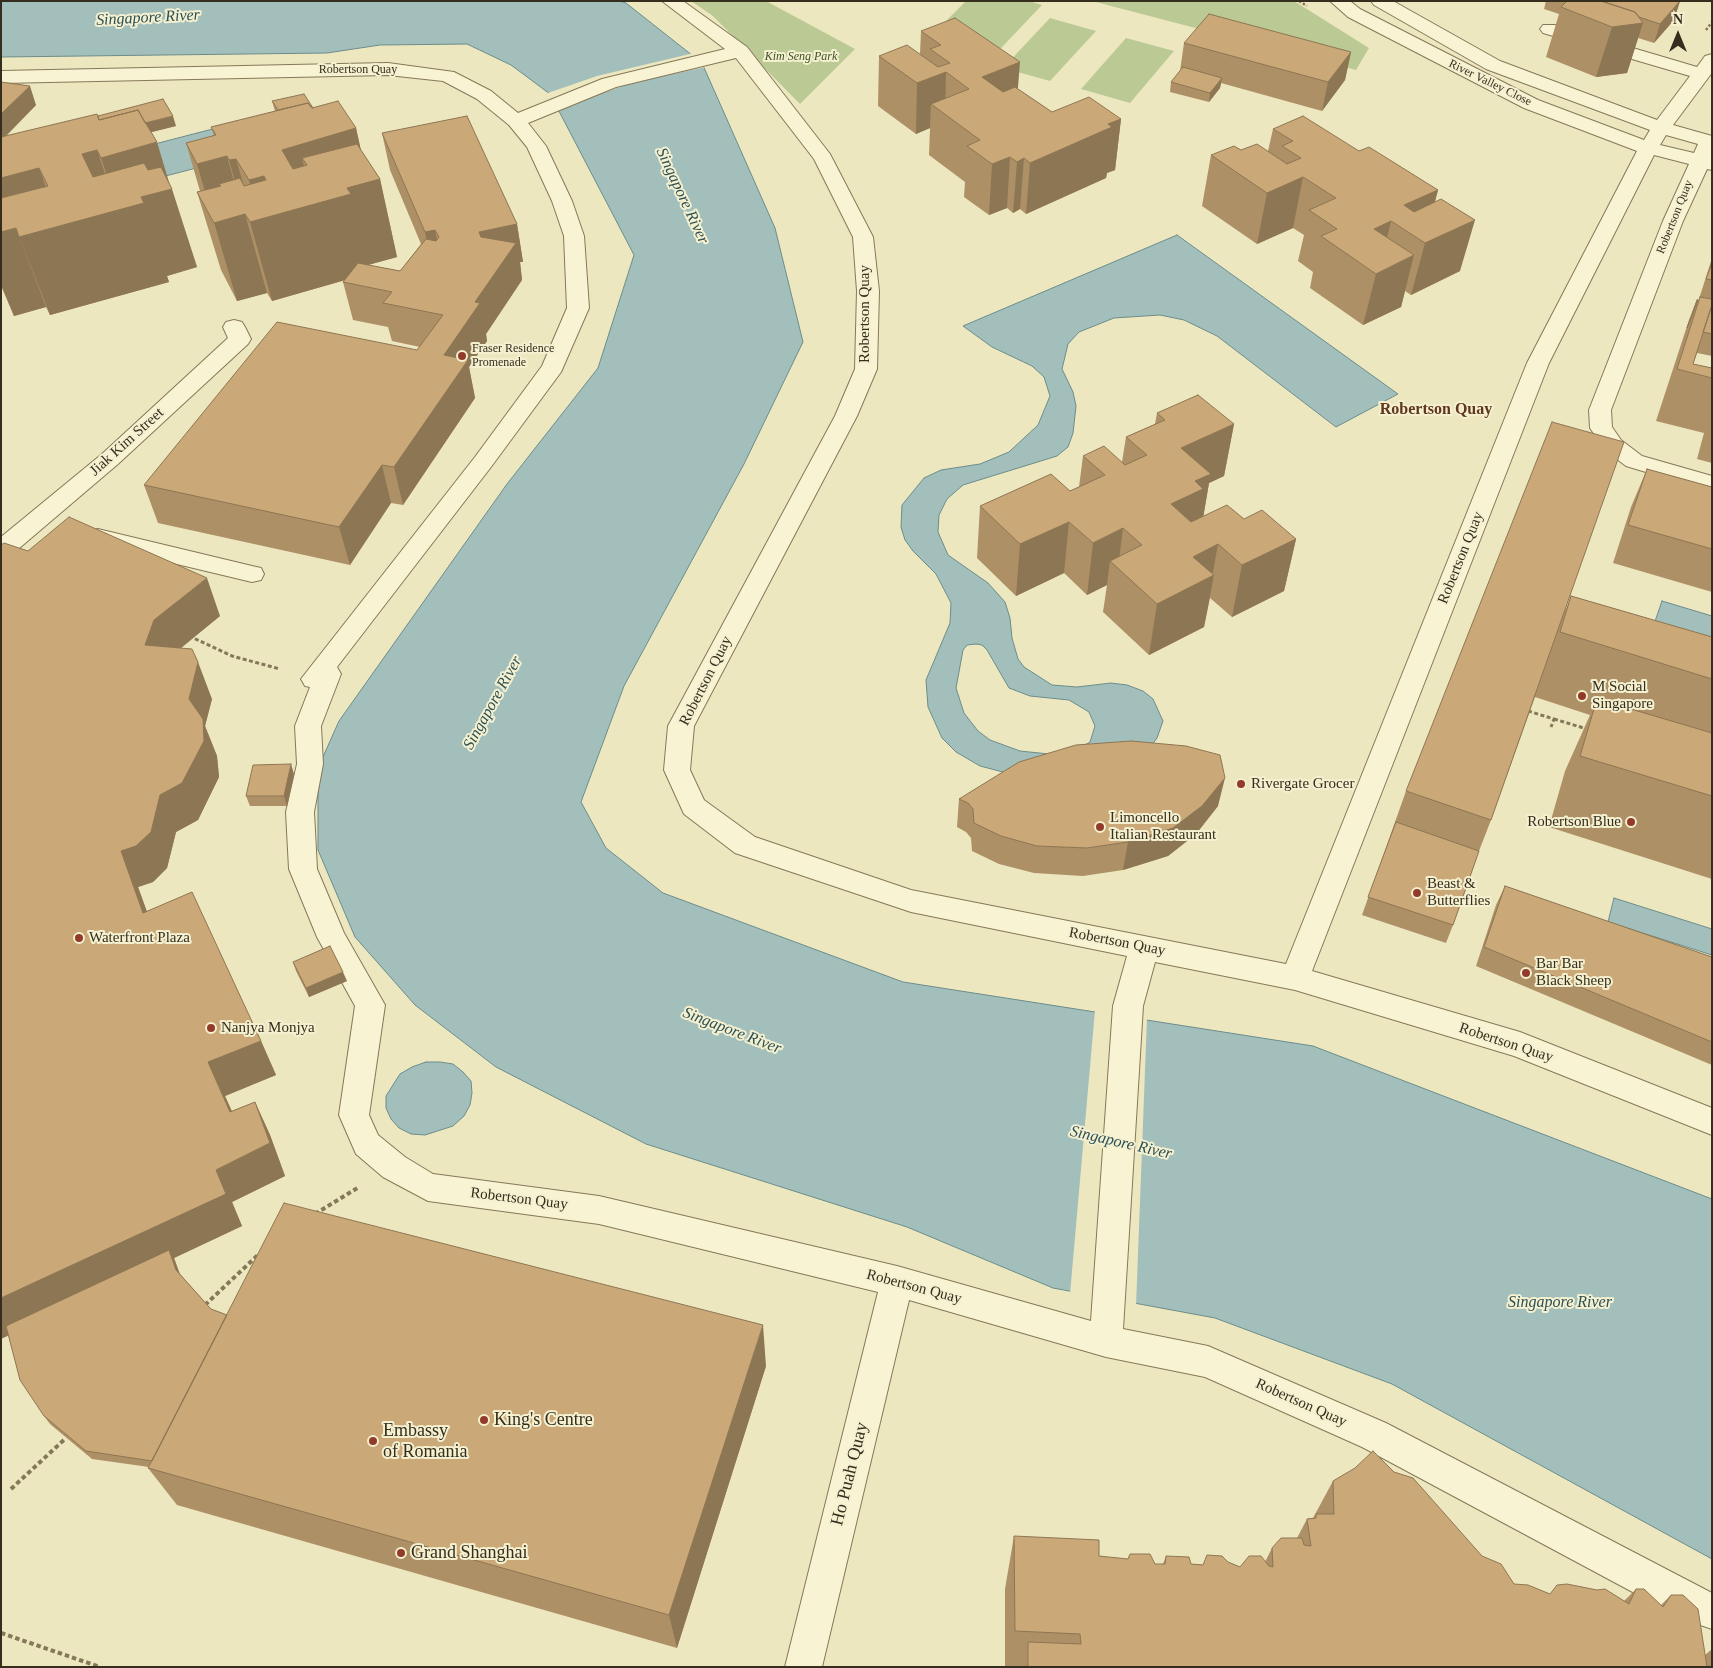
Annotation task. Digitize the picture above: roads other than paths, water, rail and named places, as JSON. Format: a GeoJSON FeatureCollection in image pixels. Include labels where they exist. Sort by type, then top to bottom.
{"type":"FeatureCollection","features":[{"type":"Feature","properties":{"kind":"street"},"geometry":{"type":"LineString","coordinates":[[671,1],[740,51]]}},
{"type":"Feature","properties":{"kind":"street","name":"River Valley Close"},"geometry":{"type":"LineString","coordinates":[[1339,1],[1354,13],[1531,104],[1654,138]]}},
{"type":"Feature","properties":{"kind":"street","name":"River Valley Close"},"geometry":{"type":"LineString","coordinates":[[1380,1],[1493,65],[1654,138]]}},
{"type":"Feature","properties":{"kind":"street"},"geometry":{"type":"LineString","coordinates":[[1550,29],[1707,67]]}},
{"type":"Feature","properties":{"kind":"street"},"geometry":{"type":"LineString","coordinates":[[516,121],[609,83],[740,51]]}},
{"type":"Feature","properties":{"kind":"street","name":"Robertson Quay"},"geometry":{"type":"LineString","coordinates":[[740,51],[823,158],[863,237],[868,291],[866,369],[846,416],[681,726],[677,770],[694,807],[745,845],[911,901],[1144,946],[1295,978],[1520,1045],[1712,1122]]}},
{"type":"Feature","properties":{"kind":"street","name":"Robertson Quay"},"geometry":{"type":"LineString","coordinates":[[1295,978],[1537,366],[1654,138],[1707,67]]}},
{"type":"Feature","properties":{"kind":"street","name":"Robertson Quay"},"geometry":{"type":"LineString","coordinates":[[10,76],[388,69],[447,76],[484,95],[516,121],[536,146],[562,201],[574,236],[578,308],[553,367],[483,462],[314,679],[328,674],[308,726],[310,764],[300,812],[303,869],[331,937],[370,1006],[354,1115],[367,1144],[394,1167],[428,1187],[599,1210],[897,1281],[1106,1341],[1208,1362],[1366,1431],[1696,1606],[1712,1611]]}},
{"type":"Feature","properties":{"kind":"street"},"geometry":{"type":"LineString","coordinates":[[1654,138],[1708,152]]}},
{"type":"Feature","properties":{"kind":"street","name":"Robertson Quay"},"geometry":{"type":"LineString","coordinates":[[1708,152],[1672,221],[1600,410],[1601,428],[1613,445],[1634,461],[1666,472],[1712,484]]}},
{"type":"Feature","properties":{"kind":"street","name":"Jiak Kim Street"},"geometry":{"type":"LineString","coordinates":[[1,550],[110,459],[240,339],[234,327]]}},
{"type":"Feature","properties":{"kind":"street"},"geometry":{"type":"LineString","coordinates":[[35,522],[252,574]]}},
{"type":"Feature","properties":{"kind":"street"},"geometry":{"type":"LineString","coordinates":[[1106,1341],[1128,1006],[1144,946]]}},
{"type":"Feature","properties":{"kind":"street","name":"Ho Puah Quay"},"geometry":{"type":"LineString","coordinates":[[803,1667],[897,1281]]}},
{"type":"Feature","properties":{"kind":"water","name":"Singapore River"},"geometry":{"type":"Polygon","coordinates":[[[1,1],[619,1],[626,3],[702,63],[775,228],[803,342],[744,464],[624,686],[581,802],[606,848],[663,893],[903,982],[1313,1046],[1712,1199],[1712,1559],[1392,1384],[1215,1318],[1053,1288],[907,1227],[646,1144],[496,1067],[415,1005],[355,937],[318,850],[318,768],[339,721],[507,484],[598,368],[634,255],[550,94],[511,65],[467,44],[380,45],[327,53],[1,57],[1,1]]]}},
{"type":"Feature","properties":{"kind":"water"},"geometry":{"type":"Polygon","coordinates":[[[259,117],[278,147],[115,189],[89,161],[259,117]]]}},
{"type":"Feature","properties":{"kind":"water"},"geometry":{"type":"Polygon","coordinates":[[[1177,235],[1398,394],[1336,427],[1217,336],[1184,320],[1160,315],[1114,318],[1079,332],[1068,344],[1062,369],[1073,392],[1076,406],[1073,433],[1068,447],[1057,456],[963,485],[947,499],[939,515],[938,532],[948,555],[988,583],[1005,602],[1018,659],[1024,667],[1052,685],[1077,687],[1111,683],[1127,685],[1143,691],[1153,699],[1163,721],[1157,738],[1149,749],[1022,777],[980,766],[956,752],[942,738],[928,707],[926,680],[950,623],[951,603],[936,574],[905,540],[901,527],[902,505],[924,478],[941,470],[980,464],[1009,452],[1038,425],[1050,396],[1044,377],[1032,366],[992,347],[963,326],[1177,235]],[[967,645],[963,650],[956,688],[964,713],[978,731],[990,740],[1020,751],[1049,754],[1076,750],[1090,742],[1095,726],[1089,712],[1069,700],[1030,696],[1009,688],[987,650],[982,645],[967,645]]]}},
{"type":"Feature","properties":{"kind":"water"},"geometry":{"type":"Polygon","coordinates":[[[1662,601],[1712,616],[1712,648],[1652,630],[1662,601]]]}},
{"type":"Feature","properties":{"kind":"water"},"geometry":{"type":"Polygon","coordinates":[[[1614,898],[1712,929],[1712,955],[1608,922],[1614,898]]]}},
{"type":"Feature","properties":{"kind":"water"},"geometry":{"type":"Polygon","coordinates":[[[426,1062],[453,1064],[463,1072],[471,1081],[470,1105],[464,1116],[453,1126],[425,1135],[411,1134],[399,1128],[391,1119],[386,1108],[386,1096],[400,1074],[426,1062]]]}},
{"type":"Feature","properties":{"kind":"place","name":"Fraser Residence Promenade"},"geometry":{"type":"Point","coordinates":[462,356]}},
{"type":"Feature","properties":{"kind":"place","name":"M Social Singapore"},"geometry":{"type":"Point","coordinates":[1582,696]}},
{"type":"Feature","properties":{"kind":"place","name":"Rivergate Grocer"},"geometry":{"type":"Point","coordinates":[1241,784]}},
{"type":"Feature","properties":{"kind":"place","name":"Robertson Blue"},"geometry":{"type":"Point","coordinates":[1631,822]}},
{"type":"Feature","properties":{"kind":"place","name":"Limoncello Italian Restaurant"},"geometry":{"type":"Point","coordinates":[1100,827]}},
{"type":"Feature","properties":{"kind":"place","name":"Beast & Butterflies"},"geometry":{"type":"Point","coordinates":[1417,893]}},
{"type":"Feature","properties":{"kind":"place","name":"Waterfront Plaza"},"geometry":{"type":"Point","coordinates":[79,938]}},
{"type":"Feature","properties":{"kind":"place","name":"Bar Bar Black Sheep"},"geometry":{"type":"Point","coordinates":[1526,973]}},
{"type":"Feature","properties":{"kind":"place","name":"Nanjya Monjya"},"geometry":{"type":"Point","coordinates":[211,1028]}},
{"type":"Feature","properties":{"kind":"place","name":"King's Centre"},"geometry":{"type":"Point","coordinates":[484,1420]}},
{"type":"Feature","properties":{"kind":"place","name":"Embassy of Romania"},"geometry":{"type":"Point","coordinates":[373,1441]}},
{"type":"Feature","properties":{"kind":"place","name":"Grand Shanghai"},"geometry":{"type":"Point","coordinates":[401,1553]}},
{"type":"Feature","properties":{"kind":"district","name":"Robertson Quay"},"geometry":{"type":"Point","coordinates":[1436,410]}},
{"type":"Feature","properties":{"kind":"park label","name":"Kim Seng Park"},"geometry":{"type":"Point","coordinates":[801,57]}}]}
